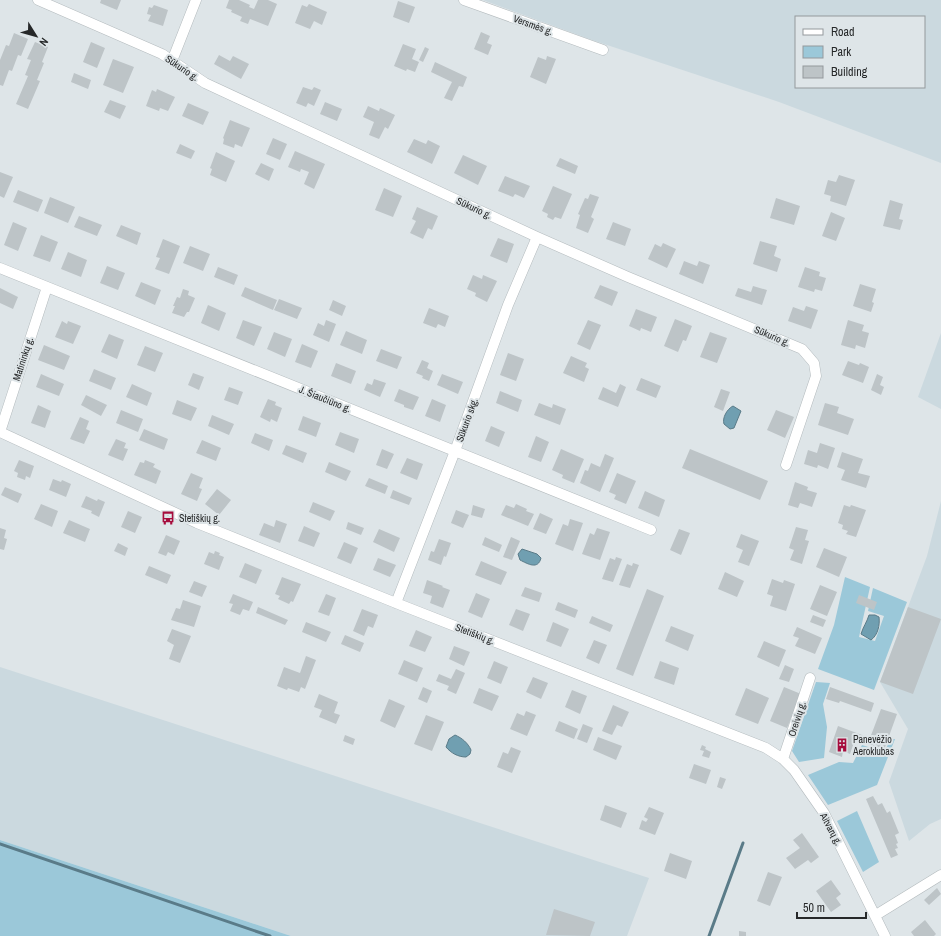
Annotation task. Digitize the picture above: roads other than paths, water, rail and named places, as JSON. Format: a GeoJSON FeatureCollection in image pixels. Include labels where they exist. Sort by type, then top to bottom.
{"type":"FeatureCollection","features":[{"type":"Feature","properties":{"kind":"street","name":"Sūkurio g."},"geometry":{"type":"LineString","coordinates":[[38,0],[162,54],[205,83],[537,237],[795,346],[805,352],[814,363],[816,376],[786,466]]}},
{"type":"Feature","properties":{"kind":"street"},"geometry":{"type":"LineString","coordinates":[[172,61],[196,0]]}},
{"type":"Feature","properties":{"kind":"street","name":"Versmės g."},"geometry":{"type":"LineString","coordinates":[[464,0],[603,50]]}},
{"type":"Feature","properties":{"kind":"street","name":"Sūkurio skg."},"geometry":{"type":"LineString","coordinates":[[396,603],[455,451],[508,305],[537,237]]}},
{"type":"Feature","properties":{"kind":"street","name":"J. Šiaučiūno g."},"geometry":{"type":"LineString","coordinates":[[0,268],[651,530]]}},
{"type":"Feature","properties":{"kind":"street","name":"Matininkų g."},"geometry":{"type":"LineString","coordinates":[[0,432],[47,287]]}},
{"type":"Feature","properties":{"kind":"street","name":"Stetiškių g."},"geometry":{"type":"LineString","coordinates":[[0,432],[197,523],[396,603],[754,743]]}},
{"type":"Feature","properties":{"kind":"street","name":"Oreivių g."},"geometry":{"type":"LineString","coordinates":[[783,759],[810,678]]}},
{"type":"Feature","properties":{"kind":"street","name":"Aitvarų g."},"geometry":{"type":"LineString","coordinates":[[754,743],[766,748],[783,759],[794,770],[824,813],[876,915],[885,936]]}},
{"type":"Feature","properties":{"kind":"street"},"geometry":{"type":"LineString","coordinates":[[876,915],[941,875]]}},
{"type":"Feature","properties":{"kind":"waterway"},"geometry":{"type":"LineString","coordinates":[[709,936],[743,843]]}},
{"type":"Feature","properties":{"kind":"waterway"},"geometry":{"type":"LineString","coordinates":[[0,844],[270,936]]}},
{"type":"Feature","properties":{"kind":"place","name":"Stetiškių g."},"geometry":{"type":"Point","coordinates":[168,518]}},
{"type":"Feature","properties":{"kind":"place","name":"Panevėžio Aeroklubas"},"geometry":{"type":"Point","coordinates":[842,745]}}]}
